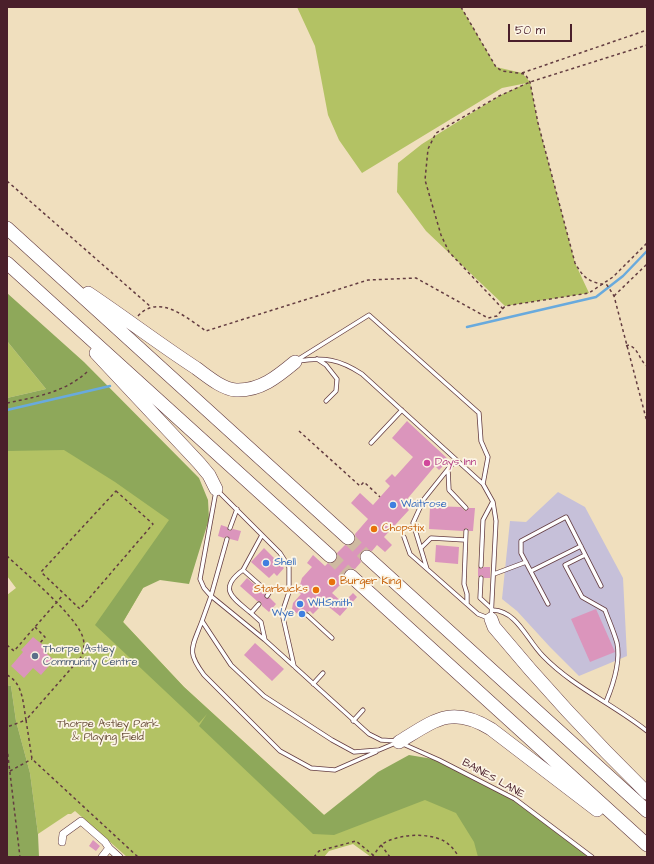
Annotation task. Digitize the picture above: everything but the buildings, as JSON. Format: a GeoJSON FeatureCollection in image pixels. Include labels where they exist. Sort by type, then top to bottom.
{"type":"FeatureCollection","features":[{"type":"Feature","properties":{"kind":"highway"},"geometry":{"type":"LineString","coordinates":[[7,228],[348,538]]}},
{"type":"Feature","properties":{"kind":"highway"},"geometry":{"type":"LineString","coordinates":[[7,263],[330,556]]}},
{"type":"Feature","properties":{"kind":"highway"},"geometry":{"type":"LineString","coordinates":[[51,269],[119,314],[165,348],[219,384],[233,390],[246,390],[261,386],[275,378],[295,362]]}},
{"type":"Feature","properties":{"kind":"highway"},"geometry":{"type":"LineString","coordinates":[[55,306],[114,373],[210,475],[216,489]]}},
{"type":"Feature","properties":{"kind":"highway"},"geometry":{"type":"LineString","coordinates":[[367,557],[647,811]]}},
{"type":"Feature","properties":{"kind":"highway"},"geometry":{"type":"LineString","coordinates":[[351,576],[647,846]]}},
{"type":"Feature","properties":{"kind":"highway"},"geometry":{"type":"LineString","coordinates":[[492,614],[494,627],[541,682],[581,727],[647,793]]}},
{"type":"Feature","properties":{"kind":"highway"},"geometry":{"type":"LineString","coordinates":[[398,742],[430,723],[444,718],[460,716],[475,719],[491,729],[647,846]]}},
{"type":"Feature","properties":{"kind":"street"},"geometry":{"type":"LineString","coordinates":[[62,842],[63,834],[81,821],[105,842],[119,857]]}},
{"type":"Feature","properties":{"kind":"street"},"geometry":{"type":"LineString","coordinates":[[102,857],[109,848]]}},
{"type":"Feature","properties":{"kind":"lane"},"geometry":{"type":"LineString","coordinates":[[295,362],[369,315],[480,413],[481,441],[488,457],[483,484]]}},
{"type":"Feature","properties":{"kind":"lane"},"geometry":{"type":"LineString","coordinates":[[295,362],[316,358],[328,359],[352,368],[362,374],[483,484],[493,502],[496,538],[492,614]]}},
{"type":"Feature","properties":{"kind":"lane"},"geometry":{"type":"LineString","coordinates":[[316,358],[326,365],[337,379],[336,391],[326,401]]}},
{"type":"Feature","properties":{"kind":"lane"},"geometry":{"type":"LineString","coordinates":[[371,443],[402,410]]}},
{"type":"Feature","properties":{"kind":"lane"},"geometry":{"type":"LineString","coordinates":[[427,569],[413,523],[424,500],[456,460]]}},
{"type":"Feature","properties":{"kind":"lane"},"geometry":{"type":"LineString","coordinates":[[448,469],[449,490],[466,508]]}},
{"type":"Feature","properties":{"kind":"lane"},"geometry":{"type":"LineString","coordinates":[[216,489],[280,553],[289,567],[289,592],[282,612],[295,667]]}},
{"type":"Feature","properties":{"kind":"lane","name":"BAINES LANE"},"geometry":{"type":"LineString","coordinates":[[216,489],[200,579],[204,588],[211,596],[265,640],[368,734],[381,740],[398,742],[439,760],[515,799],[592,857]]}},
{"type":"Feature","properties":{"kind":"lane"},"geometry":{"type":"LineString","coordinates":[[481,566],[483,520],[493,502]]}},
{"type":"Feature","properties":{"kind":"lane"},"geometry":{"type":"LineString","coordinates":[[230,528],[237,509]]}},
{"type":"Feature","properties":{"kind":"lane"},"geometry":{"type":"LineString","coordinates":[[548,604],[522,553],[521,541],[566,517],[601,586]]}},
{"type":"Feature","properties":{"kind":"lane"},"geometry":{"type":"LineString","coordinates":[[466,531],[464,584],[467,594],[467,604]]}},
{"type":"Feature","properties":{"kind":"lane"},"geometry":{"type":"LineString","coordinates":[[262,535],[243,570],[229,583],[228,590],[233,598],[261,622],[265,640]]}},
{"type":"Feature","properties":{"kind":"lane"},"geometry":{"type":"LineString","coordinates":[[404,537],[410,554],[478,614],[492,614],[502,610],[521,627],[537,650],[553,666],[572,681],[606,702],[647,731]]}},
{"type":"Feature","properties":{"kind":"lane"},"geometry":{"type":"LineString","coordinates":[[421,548],[431,538],[465,540]]}},
{"type":"Feature","properties":{"kind":"lane"},"geometry":{"type":"LineString","coordinates":[[227,539],[211,596],[191,650],[195,663],[204,675],[280,750],[310,768],[336,770],[398,742]]}},
{"type":"Feature","properties":{"kind":"lane"},"geometry":{"type":"LineString","coordinates":[[531,571],[581,546]]}},
{"type":"Feature","properties":{"kind":"lane"},"geometry":{"type":"LineString","coordinates":[[586,556],[566,565],[582,597],[606,610],[617,644],[618,654],[613,684],[606,702]]}},
{"type":"Feature","properties":{"kind":"lane"},"geometry":{"type":"LineString","coordinates":[[494,574],[526,562]]}},
{"type":"Feature","properties":{"kind":"lane"},"geometry":{"type":"LineString","coordinates":[[243,570],[269,593],[267,596]]}},
{"type":"Feature","properties":{"kind":"lane"},"geometry":{"type":"LineString","coordinates":[[481,578],[480,598],[492,614]]}},
{"type":"Feature","properties":{"kind":"lane"},"geometry":{"type":"LineString","coordinates":[[251,613],[259,604]]}},
{"type":"Feature","properties":{"kind":"lane"},"geometry":{"type":"LineString","coordinates":[[306,615],[332,638]]}},
{"type":"Feature","properties":{"kind":"lane"},"geometry":{"type":"LineString","coordinates":[[202,621],[231,665],[264,696],[354,752],[379,750]]}},
{"type":"Feature","properties":{"kind":"lane"},"geometry":{"type":"LineString","coordinates":[[312,684],[323,673]]}},
{"type":"Feature","properties":{"kind":"lane"},"geometry":{"type":"LineString","coordinates":[[353,721],[363,710]]}},
{"type":"Feature","properties":{"kind":"path"},"geometry":{"type":"LineString","coordinates":[[461,7],[496,67],[502,71],[522,73],[647,30]]}},
{"type":"Feature","properties":{"kind":"path"},"geometry":{"type":"LineString","coordinates":[[503,309],[449,252],[441,235],[425,180],[428,148],[436,133],[498,96],[530,82],[647,45]]}},
{"type":"Feature","properties":{"kind":"path"},"geometry":{"type":"LineString","coordinates":[[522,73],[525,74],[530,82],[538,122],[575,263],[581,273],[589,280],[595,284],[607,285],[614,296],[647,422]]}},
{"type":"Feature","properties":{"kind":"path"},"geometry":{"type":"LineString","coordinates":[[7,180],[151,307]]}},
{"type":"Feature","properties":{"kind":"path"},"geometry":{"type":"LineString","coordinates":[[134,321],[143,310],[160,306],[170,308],[206,331],[368,280],[416,278],[488,318],[497,316],[505,306],[589,293],[613,278],[647,242]]}},
{"type":"Feature","properties":{"kind":"path"},"geometry":{"type":"LineString","coordinates":[[614,296],[647,264]]}},
{"type":"Feature","properties":{"kind":"path"},"geometry":{"type":"LineString","coordinates":[[626,346],[629,345],[635,348],[647,366]]}},
{"type":"Feature","properties":{"kind":"path"},"geometry":{"type":"LineString","coordinates":[[7,403],[48,394],[80,380],[89,370]]}},
{"type":"Feature","properties":{"kind":"path"},"geometry":{"type":"LineString","coordinates":[[299,431],[360,486],[364,482],[380,497]]}},
{"type":"Feature","properties":{"kind":"path"},"geometry":{"type":"LineString","coordinates":[[116,491],[153,524],[80,609],[63,595],[41,572],[116,491]]}},
{"type":"Feature","properties":{"kind":"path"},"geometry":{"type":"LineString","coordinates":[[7,556],[56,603],[82,634],[84,646],[82,656],[26,720],[7,727]]}},
{"type":"Feature","properties":{"kind":"path"},"geometry":{"type":"LineString","coordinates":[[7,645],[14,651],[63,595]]}},
{"type":"Feature","properties":{"kind":"path"},"geometry":{"type":"LineString","coordinates":[[34,627],[45,637],[40,642]]}},
{"type":"Feature","properties":{"kind":"path"},"geometry":{"type":"LineString","coordinates":[[7,675],[16,682],[20,688],[32,759],[138,857]]}},
{"type":"Feature","properties":{"kind":"path"},"geometry":{"type":"LineString","coordinates":[[7,748],[20,857]]}},
{"type":"Feature","properties":{"kind":"path"},"geometry":{"type":"LineString","coordinates":[[10,771],[32,759]]}},
{"type":"Feature","properties":{"kind":"path"},"geometry":{"type":"LineString","coordinates":[[314,857],[319,851],[356,841],[372,856],[381,845],[392,839],[431,837],[446,842],[452,847],[459,857]]}},
{"type":"Feature","properties":{"kind":"path"},"geometry":{"type":"LineString","coordinates":[[381,845],[390,857]]}},
{"type":"Feature","properties":{"kind":"shaded area"},"geometry":{"type":"Polygon","coordinates":[[[558,492],[585,507],[623,578],[627,656],[579,676],[517,611],[502,599],[510,521],[526,522],[558,492]]]}},
{"type":"Feature","properties":{"kind":"green space"},"geometry":{"type":"Polygon","coordinates":[[[297,7],[461,7],[496,67],[522,73],[530,82],[538,123],[575,263],[589,293],[505,306],[426,231],[397,192],[398,163],[422,144],[499,96],[527,83],[502,88],[362,173],[339,140],[328,115],[315,46],[297,7]]]}},
{"type":"Feature","properties":{"kind":"green space"},"geometry":{"type":"Polygon","coordinates":[[[7,293],[84,362],[199,478],[208,500],[209,519],[189,584],[160,580],[143,588],[123,622],[184,687],[324,815],[378,772],[409,755],[439,760],[515,799],[592,857],[478,857],[474,842],[456,813],[425,800],[334,835],[313,834],[199,726],[207,714],[199,723],[95,625],[169,520],[115,482],[64,450],[7,451],[7,398],[46,389],[7,341],[7,293]]]}},
{"type":"Feature","properties":{"kind":"green space"},"geometry":{"type":"Polygon","coordinates":[[[7,341],[46,389],[7,398],[7,341]]]}},
{"type":"Feature","properties":{"kind":"green space","name":"Thorpe Astley Park & Playing Field"},"geometry":{"type":"Polygon","coordinates":[[[71,419],[181,509],[143,588],[123,622],[184,687],[324,815],[375,799],[429,775],[510,857],[371,857],[353,844],[329,851],[324,857],[127,857],[75,811],[38,834],[30,773],[16,721],[11,686],[7,685],[7,595],[16,588],[7,576],[7,427],[71,419]]]}},
{"type":"Feature","properties":{"kind":"green space"},"geometry":{"type":"Polygon","coordinates":[[[7,685],[11,686],[16,721],[30,773],[38,834],[39,857],[7,857],[7,685]]]}},
{"type":"Feature","properties":{"kind":"waterway"},"geometry":{"type":"LineString","coordinates":[[467,327],[596,297],[623,276],[647,251]]}},
{"type":"Feature","properties":{"kind":"waterway"},"geometry":{"type":"LineString","coordinates":[[7,410],[110,386]]}},
{"type":"Feature","properties":{"kind":"tunnel"},"geometry":{"type":"LineString","coordinates":[[348,538],[367,557]]}},
{"type":"Feature","properties":{"kind":"tunnel"},"geometry":{"type":"LineString","coordinates":[[330,556],[351,576]]}},
{"type":"Feature","properties":{"kind":"place","name":"Days Inn"},"geometry":{"type":"Point","coordinates":[427,463]}},
{"type":"Feature","properties":{"kind":"place","name":"Waitrose"},"geometry":{"type":"Point","coordinates":[393,505]}},
{"type":"Feature","properties":{"kind":"place","name":"Chopstix"},"geometry":{"type":"Point","coordinates":[374,529]}},
{"type":"Feature","properties":{"kind":"place","name":"Shell"},"geometry":{"type":"Point","coordinates":[266,563]}},
{"type":"Feature","properties":{"kind":"place","name":"Burger King"},"geometry":{"type":"Point","coordinates":[332,582]}},
{"type":"Feature","properties":{"kind":"place","name":"Starbucks"},"geometry":{"type":"Point","coordinates":[316,590]}},
{"type":"Feature","properties":{"kind":"place","name":"WHSmith"},"geometry":{"type":"Point","coordinates":[300,604]}},
{"type":"Feature","properties":{"kind":"place","name":"Wye"},"geometry":{"type":"Point","coordinates":[302,614]}},
{"type":"Feature","properties":{"kind":"place","name":"Thorpe Astley Community Centre"},"geometry":{"type":"Point","coordinates":[35,656]}}]}
